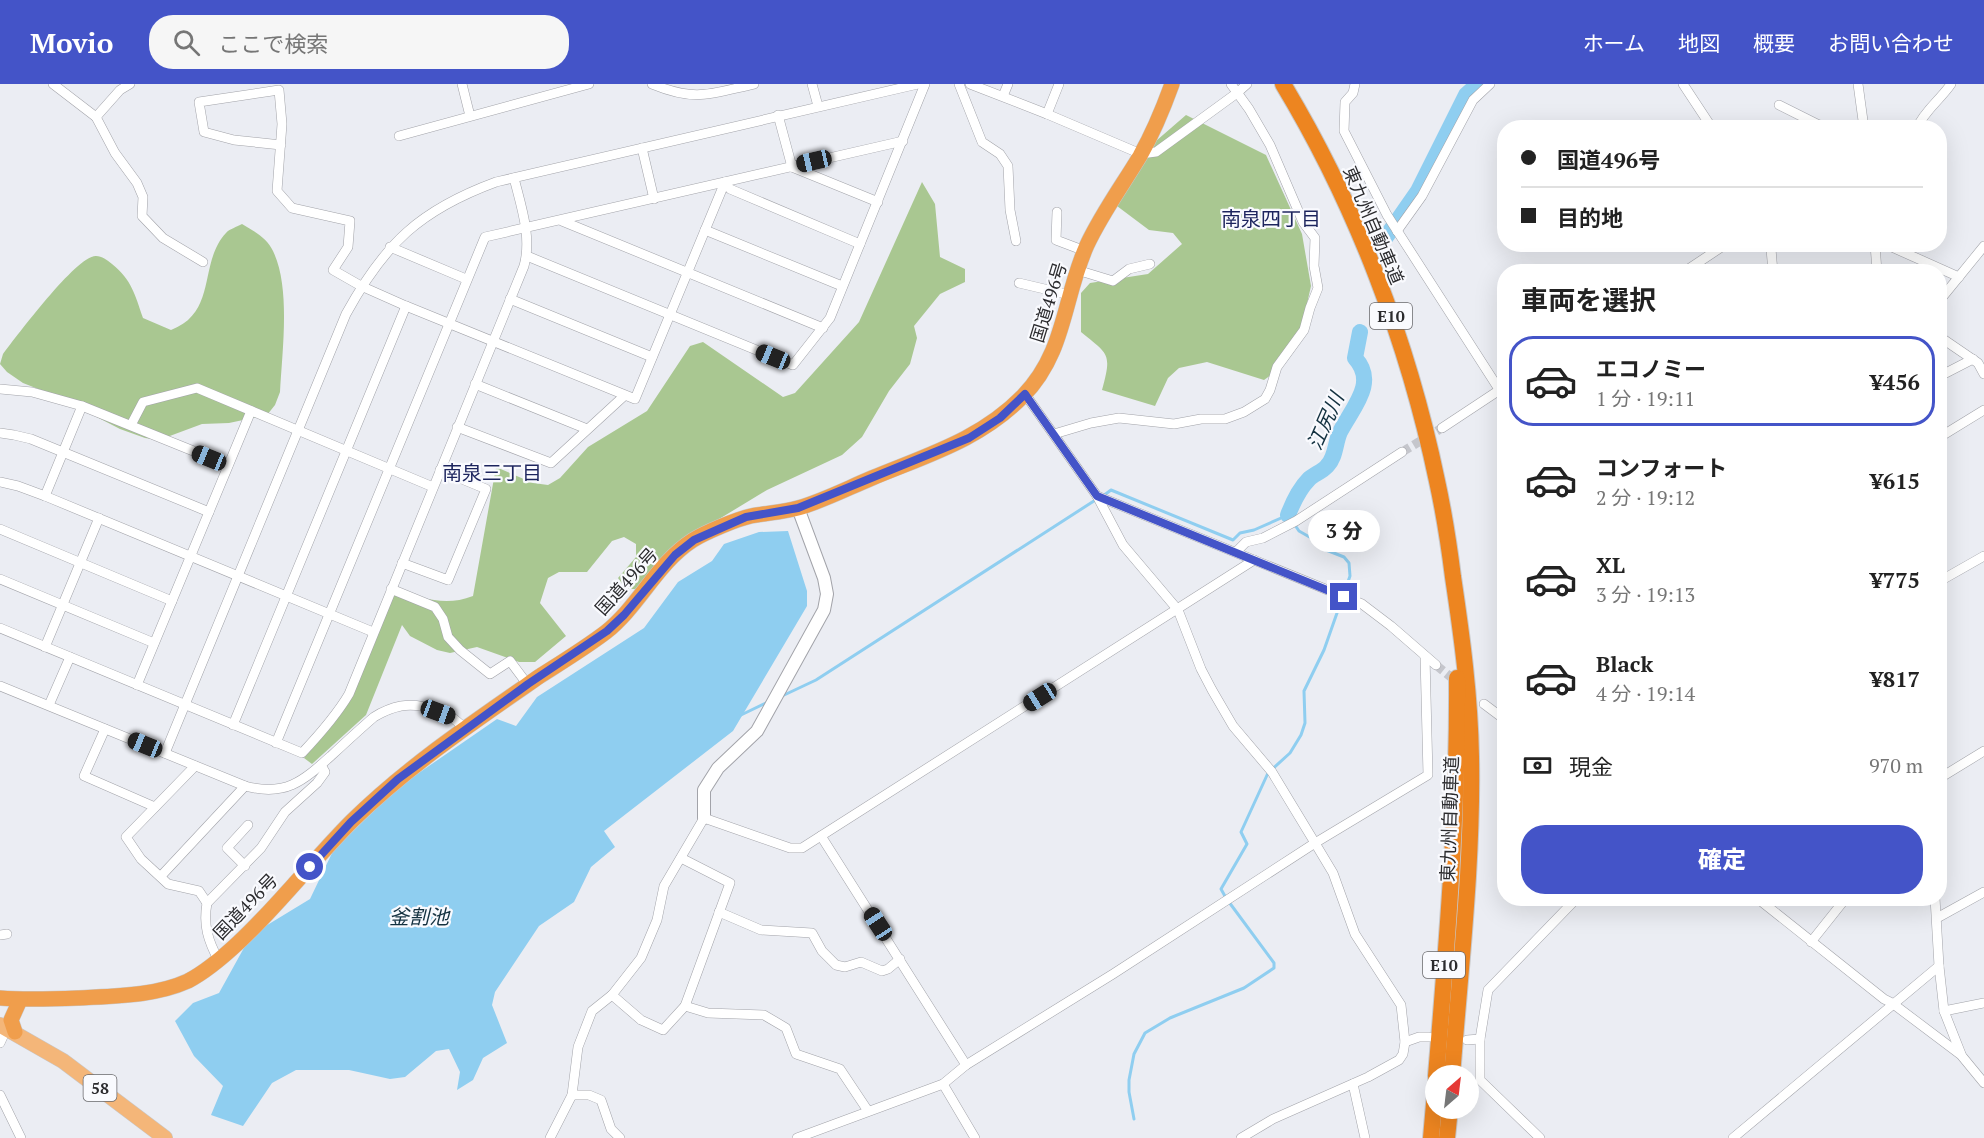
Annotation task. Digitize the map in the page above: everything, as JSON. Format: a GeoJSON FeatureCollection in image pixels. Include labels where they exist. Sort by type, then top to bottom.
{"type":"FeatureCollection","features":[{"type":"Feature","properties":{"kind":"highway","name":"国道496号"},"geometry":{"type":"LineString","coordinates":[[0,998],[20,1000],[102,997],[151,992],[187,981],[219,961],[254,928],[351,822],[398,779],[528,684],[607,631],[624,615],[675,555],[694,540],[746,517],[798,508],[969,438],[1000,418],[1039,377],[1055,349],[1077,270],[1085,251],[1099,220],[1141,154],[1161,116],[1172,84]]}},
{"type":"Feature","properties":{"kind":"highway","name":"東九州自動車道"},"geometry":{"type":"LineString","coordinates":[[1283,84],[1350,211],[1392,318],[1425,427],[1438,481],[1467,683],[1472,790],[1453,1065]]}},
{"type":"Feature","properties":{"kind":"highway","name":"東九州自動車道"},"geometry":{"type":"LineString","coordinates":[[1437,1065],[1455,801],[1457,674],[1451,564]]}},
{"type":"Feature","properties":{"kind":"highway"},"geometry":{"type":"LineString","coordinates":[[7,1028],[20,1000]]}},
{"type":"Feature","properties":{"kind":"highway"},"geometry":{"type":"LineString","coordinates":[[1431,1138],[1433,1119]]}},
{"type":"Feature","properties":{"kind":"highway"},"geometry":{"type":"LineString","coordinates":[[1447,1138],[1449,1119]]}},
{"type":"Feature","properties":{"kind":"main road","name":"58"},"geometry":{"type":"LineString","coordinates":[[7,1028],[89,1080],[165,1138]]}},
{"type":"Feature","properties":{"kind":"street"},"geometry":{"type":"LineString","coordinates":[[53,84],[96,117],[115,153],[137,183],[143,197],[142,216],[163,238],[203,262]]}},
{"type":"Feature","properties":{"kind":"street"},"geometry":{"type":"LineString","coordinates":[[96,117],[120,90],[130,84]]}},
{"type":"Feature","properties":{"kind":"street"},"geometry":{"type":"LineString","coordinates":[[239,84],[240,96]]}},
{"type":"Feature","properties":{"kind":"street"},"geometry":{"type":"LineString","coordinates":[[462,84],[470,116]]}},
{"type":"Feature","properties":{"kind":"street"},"geometry":{"type":"LineString","coordinates":[[399,136],[588,84]]}},
{"type":"Feature","properties":{"kind":"street"},"geometry":{"type":"LineString","coordinates":[[656,85],[677,94],[699,96],[754,84]]}},
{"type":"Feature","properties":{"kind":"street"},"geometry":{"type":"LineString","coordinates":[[812,84],[818,106]]}},
{"type":"Feature","properties":{"kind":"street"},"geometry":{"type":"LineString","coordinates":[[165,753],[346,314],[377,262],[405,232],[444,205],[466,193],[496,182],[918,84]]}},
{"type":"Feature","properties":{"kind":"street"},"geometry":{"type":"LineString","coordinates":[[527,256],[793,365],[830,318],[925,84]]}},
{"type":"Feature","properties":{"kind":"street"},"geometry":{"type":"LineString","coordinates":[[959,84],[982,142],[1000,154],[1008,166],[1010,210],[1016,241]]}},
{"type":"Feature","properties":{"kind":"street"},"geometry":{"type":"LineString","coordinates":[[970,84],[1141,154],[1156,152],[1247,84]]}},
{"type":"Feature","properties":{"kind":"street"},"geometry":{"type":"LineString","coordinates":[[1003,96],[1008,84]]}},
{"type":"Feature","properties":{"kind":"street"},"geometry":{"type":"LineString","coordinates":[[1047,114],[1059,84]]}},
{"type":"Feature","properties":{"kind":"street"},"geometry":{"type":"LineString","coordinates":[[1054,435],[1091,423],[1119,418],[1174,424],[1201,419],[1225,419],[1244,412],[1265,399],[1277,367],[1304,330],[1318,288],[1314,266],[1315,238],[1303,222],[1270,146],[1249,109],[1231,84]]}},
{"type":"Feature","properties":{"kind":"street"},"geometry":{"type":"LineString","coordinates":[[1355,84],[1353,93],[1345,102],[1344,131],[1387,215],[1497,383]]}},
{"type":"Feature","properties":{"kind":"street"},"geometry":{"type":"LineString","coordinates":[[1397,231],[1422,196],[1473,100],[1490,84]]}},
{"type":"Feature","properties":{"kind":"street"},"geometry":{"type":"LineString","coordinates":[[1683,84],[1707,120]]}},
{"type":"Feature","properties":{"kind":"street"},"geometry":{"type":"LineString","coordinates":[[1858,84],[1863,120]]}},
{"type":"Feature","properties":{"kind":"street"},"geometry":{"type":"LineString","coordinates":[[1921,120],[1951,84]]}},
{"type":"Feature","properties":{"kind":"street"},"geometry":{"type":"LineString","coordinates":[[281,145],[234,140],[204,132],[200,102],[279,90],[282,124],[281,145],[277,191],[292,208],[350,221],[348,248],[333,270],[361,286],[406,306],[635,399],[725,182]]}},
{"type":"Feature","properties":{"kind":"street"},"geometry":{"type":"LineString","coordinates":[[1779,105],[1809,120]]}},
{"type":"Feature","properties":{"kind":"street"},"geometry":{"type":"LineString","coordinates":[[778,115],[792,167]]}},
{"type":"Feature","properties":{"kind":"street"},"geometry":{"type":"LineString","coordinates":[[276,743],[484,237],[903,141]]}},
{"type":"Feature","properties":{"kind":"street"},"geometry":{"type":"LineString","coordinates":[[642,148],[654,199]]}},
{"type":"Feature","properties":{"kind":"street"},"geometry":{"type":"LineString","coordinates":[[792,167],[878,202]]}},
{"type":"Feature","properties":{"kind":"street"},"geometry":{"type":"LineString","coordinates":[[0,628],[302,753],[319,735],[349,694],[527,256],[526,228],[514,178]]}},
{"type":"Feature","properties":{"kind":"street"},"geometry":{"type":"LineString","coordinates":[[725,182],[730,189],[860,244]]}},
{"type":"Feature","properties":{"kind":"street"},"geometry":{"type":"LineString","coordinates":[[1057,212],[1056,240],[1085,251]]}},
{"type":"Feature","properties":{"kind":"street"},"geometry":{"type":"LineString","coordinates":[[561,221],[823,328]]}},
{"type":"Feature","properties":{"kind":"street"},"geometry":{"type":"LineString","coordinates":[[705,230],[842,286]]}},
{"type":"Feature","properties":{"kind":"street"},"geometry":{"type":"LineString","coordinates":[[1947,292],[1984,246]]}},
{"type":"Feature","properties":{"kind":"street"},"geometry":{"type":"LineString","coordinates":[[390,247],[466,279]]}},
{"type":"Feature","properties":{"kind":"street"},"geometry":{"type":"LineString","coordinates":[[1696,264],[1714,252]]}},
{"type":"Feature","properties":{"kind":"street"},"geometry":{"type":"LineString","coordinates":[[1903,252],[1930,264]]}},
{"type":"Feature","properties":{"kind":"street"},"geometry":{"type":"LineString","coordinates":[[1077,270],[1113,281],[1129,269],[1150,264]]}},
{"type":"Feature","properties":{"kind":"street"},"geometry":{"type":"LineString","coordinates":[[1947,272],[1959,277]]}},
{"type":"Feature","properties":{"kind":"street"},"geometry":{"type":"LineString","coordinates":[[1019,283],[1070,295]]}},
{"type":"Feature","properties":{"kind":"street"},"geometry":{"type":"LineString","coordinates":[[510,299],[652,357]]}},
{"type":"Feature","properties":{"kind":"street"},"geometry":{"type":"LineString","coordinates":[[233,725],[406,306]]}},
{"type":"Feature","properties":{"kind":"street"},"geometry":{"type":"LineString","coordinates":[[1947,342],[1978,363],[1984,374]]}},
{"type":"Feature","properties":{"kind":"street"},"geometry":{"type":"LineString","coordinates":[[1947,372],[1973,359]]}},
{"type":"Feature","properties":{"kind":"street"},"geometry":{"type":"LineString","coordinates":[[475,384],[587,429]]}},
{"type":"Feature","properties":{"kind":"street"},"geometry":{"type":"LineString","coordinates":[[131,425],[143,402],[197,388],[433,487]]}},
{"type":"Feature","properties":{"kind":"street"},"geometry":{"type":"LineString","coordinates":[[0,389],[32,392],[82,406],[228,465]]}},
{"type":"Feature","properties":{"kind":"street"},"geometry":{"type":"LineString","coordinates":[[1025,394],[1097,496],[1123,545],[1178,610],[1201,669],[1217,699],[1233,726],[1272,772],[1315,843],[1333,873],[1355,934],[1401,1005],[1405,1042],[1403,1054],[1392,1065],[1273,1119],[1241,1138]]}},
{"type":"Feature","properties":{"kind":"street"},"geometry":{"type":"LineString","coordinates":[[457,427],[551,463],[624,396]]}},
{"type":"Feature","properties":{"kind":"street"},"geometry":{"type":"LineString","coordinates":[[1442,428],[1497,396]]}},
{"type":"Feature","properties":{"kind":"street"},"geometry":{"type":"LineString","coordinates":[[45,496],[82,406]]}},
{"type":"Feature","properties":{"kind":"street"},"geometry":{"type":"LineString","coordinates":[[1947,433],[1984,410]]}},
{"type":"Feature","properties":{"kind":"street"},"geometry":{"type":"LineString","coordinates":[[137,684],[251,411]]}},
{"type":"Feature","properties":{"kind":"street"},"geometry":{"type":"LineString","coordinates":[[0,434],[31,439],[209,512]]}},
{"type":"Feature","properties":{"kind":"street"},"geometry":{"type":"LineString","coordinates":[[1236,552],[1246,542],[1263,538],[1296,521],[1402,452]]}},
{"type":"Feature","properties":{"kind":"street"},"geometry":{"type":"LineString","coordinates":[[402,563],[448,580],[486,489],[440,470]]}},
{"type":"Feature","properties":{"kind":"street"},"geometry":{"type":"LineString","coordinates":[[0,482],[45,496],[373,632]]}},
{"type":"Feature","properties":{"kind":"street"},"geometry":{"type":"LineString","coordinates":[[1097,496],[1362,604],[1436,665]]}},
{"type":"Feature","properties":{"kind":"street"},"geometry":{"type":"LineString","coordinates":[[550,1138],[572,1095],[578,1047],[592,1011],[612,995],[640,958],[650,939],[657,920],[664,886],[704,818],[704,790],[718,768],[757,732],[824,610],[827,594],[824,578],[798,508]]}},
{"type":"Feature","properties":{"kind":"street"},"geometry":{"type":"LineString","coordinates":[[45,647],[99,518]]}},
{"type":"Feature","properties":{"kind":"street"},"geometry":{"type":"LineString","coordinates":[[0,529],[172,601]]}},
{"type":"Feature","properties":{"kind":"street"},"geometry":{"type":"LineString","coordinates":[[1947,577],[1984,556]]}},
{"type":"Feature","properties":{"kind":"street"},"geometry":{"type":"LineString","coordinates":[[704,818],[796,849],[802,848],[1254,560]]}},
{"type":"Feature","properties":{"kind":"street"},"geometry":{"type":"LineString","coordinates":[[0,579],[154,643]]}},
{"type":"Feature","properties":{"kind":"street"},"geometry":{"type":"LineString","coordinates":[[391,589],[435,607],[443,619],[448,637],[460,650],[490,674],[510,660],[528,684]]}},
{"type":"Feature","properties":{"kind":"street"},"geometry":{"type":"LineString","coordinates":[[796,1138],[943,1084],[966,1065],[1113,974],[1315,843],[1428,775],[1425,656]]}},
{"type":"Feature","properties":{"kind":"street"},"geometry":{"type":"LineString","coordinates":[[49,705],[70,657]]}},
{"type":"Feature","properties":{"kind":"street"},"geometry":{"type":"LineString","coordinates":[[0,686],[245,786],[267,790],[287,787],[304,780],[374,717],[387,710],[401,706],[417,706],[453,717],[465,730]]}},
{"type":"Feature","properties":{"kind":"street"},"geometry":{"type":"LineString","coordinates":[[1484,704],[1497,714]]}},
{"type":"Feature","properties":{"kind":"street"},"geometry":{"type":"LineString","coordinates":[[105,729],[84,776],[156,807]]}},
{"type":"Feature","properties":{"kind":"street"},"geometry":{"type":"LineString","coordinates":[[1947,774],[1984,751]]}},
{"type":"Feature","properties":{"kind":"street"},"geometry":{"type":"LineString","coordinates":[[219,961],[213,951],[204,920],[207,903],[261,848],[285,812],[321,777],[325,772],[321,765]]}},
{"type":"Feature","properties":{"kind":"street"},"geometry":{"type":"LineString","coordinates":[[195,766],[126,837],[141,859],[168,884],[199,891],[207,903]]}},
{"type":"Feature","properties":{"kind":"street"},"geometry":{"type":"LineString","coordinates":[[161,876],[245,786]]}},
{"type":"Feature","properties":{"kind":"street"},"geometry":{"type":"LineString","coordinates":[[244,866],[227,848],[248,825]]}},
{"type":"Feature","properties":{"kind":"street"},"geometry":{"type":"LineString","coordinates":[[821,836],[966,1065]]}},
{"type":"Feature","properties":{"kind":"street"},"geometry":{"type":"LineString","coordinates":[[612,995],[641,1020],[663,1030],[685,1006],[730,884],[681,858]]}},
{"type":"Feature","properties":{"kind":"street"},"geometry":{"type":"LineString","coordinates":[[1937,918],[1984,892]]}},
{"type":"Feature","properties":{"kind":"street"},"geometry":{"type":"LineString","coordinates":[[1540,1138],[1480,1080],[1480,1039],[1488,990],[1569,906]]}},
{"type":"Feature","properties":{"kind":"street"},"geometry":{"type":"LineString","coordinates":[[1767,906],[1884,999],[1961,1055],[1984,1083]]}},
{"type":"Feature","properties":{"kind":"street"},"geometry":{"type":"LineString","coordinates":[[1811,942],[1840,906]]}},
{"type":"Feature","properties":{"kind":"street"},"geometry":{"type":"LineString","coordinates":[[1936,906],[1944,1011],[1961,1055]]}},
{"type":"Feature","properties":{"kind":"street"},"geometry":{"type":"LineString","coordinates":[[719,912],[761,930],[812,933],[822,951],[841,967],[861,962],[882,971],[900,959]]}},
{"type":"Feature","properties":{"kind":"street"},"geometry":{"type":"LineString","coordinates":[[1733,1138],[1939,966]]}},
{"type":"Feature","properties":{"kind":"street"},"geometry":{"type":"LineString","coordinates":[[1944,1011],[1984,1003]]}},
{"type":"Feature","properties":{"kind":"street"},"geometry":{"type":"LineString","coordinates":[[685,1006],[708,1013],[764,1015],[786,1028],[796,1054],[840,1069],[868,1111]]}},
{"type":"Feature","properties":{"kind":"street"},"geometry":{"type":"LineString","coordinates":[[0,1043],[7,1028]]}},
{"type":"Feature","properties":{"kind":"street"},"geometry":{"type":"LineString","coordinates":[[1405,1042],[1419,1037],[1429,1037]]}},
{"type":"Feature","properties":{"kind":"street"},"geometry":{"type":"LineString","coordinates":[[1467,1040],[1480,1039]]}},
{"type":"Feature","properties":{"kind":"street"},"geometry":{"type":"LineString","coordinates":[[943,1084],[975,1138]]}},
{"type":"Feature","properties":{"kind":"street"},"geometry":{"type":"LineString","coordinates":[[1353,1084],[1365,1138]]}},
{"type":"Feature","properties":{"kind":"street"},"geometry":{"type":"LineString","coordinates":[[0,1095],[21,1138]]}},
{"type":"Feature","properties":{"kind":"street"},"geometry":{"type":"LineString","coordinates":[[572,1095],[589,1095],[601,1100],[611,1129],[620,1138]]}},
{"type":"Feature","properties":{"kind":"green space"},"geometry":{"type":"Polygon","coordinates":[[[1186,115],[1266,155],[1302,234],[1311,286],[1302,326],[1275,372],[1264,380],[1207,362],[1179,368],[1168,378],[1155,406],[1102,390],[1107,369],[1106,356],[1081,332],[1081,293],[1090,283],[1148,274],[1182,244],[1173,233],[1149,230],[1117,206],[1156,141],[1186,115]]]}},
{"type":"Feature","properties":{"kind":"green space"},"geometry":{"type":"Polygon","coordinates":[[[922,182],[935,204],[940,257],[965,269],[965,282],[940,294],[914,326],[917,338],[910,364],[889,391],[862,437],[842,455],[767,490],[686,539],[640,589],[626,589],[618,578],[636,557],[636,544],[624,537],[612,541],[587,572],[559,572],[548,578],[540,603],[566,636],[535,662],[519,662],[477,647],[450,653],[437,650],[410,636],[402,625],[366,715],[312,764],[304,758],[345,707],[396,590],[443,601],[473,596],[496,467],[533,483],[548,485],[560,478],[588,447],[647,411],[690,346],[703,342],[783,397],[795,393],[859,322],[922,182]]]}},
{"type":"Feature","properties":{"kind":"green space"},"geometry":{"type":"Polygon","coordinates":[[[242,224],[260,235],[270,246],[279,266],[282,283],[284,320],[280,392],[275,405],[267,415],[229,423],[202,424],[159,440],[145,438],[120,429],[56,396],[23,383],[0,364],[3,354],[62,282],[75,268],[87,259],[96,256],[108,261],[124,276],[132,288],[143,318],[171,330],[186,322],[202,299],[212,258],[218,245],[227,232],[242,224]]]}},
{"type":"Feature","properties":{"kind":"water","name":"釜割池"},"geometry":{"type":"Polygon","coordinates":[[[788,531],[807,591],[807,606],[733,731],[604,831],[615,847],[591,867],[574,902],[539,926],[495,992],[492,1005],[507,1043],[483,1058],[473,1080],[457,1090],[460,1072],[449,1049],[436,1051],[405,1077],[390,1079],[349,1070],[296,1070],[272,1083],[243,1126],[211,1115],[223,1086],[194,1056],[175,1021],[193,1003],[219,993],[245,946],[264,927],[310,899],[333,851],[397,788],[497,719],[516,726],[537,697],[644,628],[678,582],[712,561],[724,544],[759,532],[788,531]]]}},
{"type":"Feature","properties":{"kind":"waterway","name":"江尻川"},"geometry":{"type":"LineString","coordinates":[[1386,237],[1418,191],[1466,95],[1478,84]]}},
{"type":"Feature","properties":{"kind":"waterway","name":"江尻川"},"geometry":{"type":"LineString","coordinates":[[1288,515],[1305,483],[1330,462],[1340,432],[1361,395],[1364,377],[1355,358],[1360,332]]}},
{"type":"Feature","properties":{"kind":"waterway"},"geometry":{"type":"LineString","coordinates":[[1103,496],[1111,490],[1233,540],[1240,533],[1254,530],[1288,515],[1299,531],[1313,539],[1321,548],[1344,557],[1349,563],[1350,576],[1324,650],[1304,691],[1305,723],[1301,735],[1290,753],[1268,773],[1241,832],[1247,844],[1221,889],[1274,963],[1274,968],[1244,988],[1170,1018],[1145,1033],[1134,1054],[1129,1080],[1134,1119]]}},
{"type":"Feature","properties":{"kind":"waterway"},"geometry":{"type":"LineString","coordinates":[[782,696],[816,680],[1097,499]]}},
{"type":"Feature","properties":{"kind":"waterway"},"geometry":{"type":"LineString","coordinates":[[741,715],[768,702]]}},
{"type":"Feature","properties":{"kind":"tunnel"},"geometry":{"type":"LineString","coordinates":[[1402,452],[1442,428]]}},
{"type":"Feature","properties":{"kind":"tunnel"},"geometry":{"type":"LineString","coordinates":[[1436,665],[1457,682]]}},
{"type":"Feature","properties":{"kind":"district","name":"南泉四丁目"},"geometry":{"type":"Point","coordinates":[1271,218]}},
{"type":"Feature","properties":{"kind":"district","name":"南泉三丁目"},"geometry":{"type":"Point","coordinates":[492,472]}},
{"type":"Feature","properties":{"kind":"route"},"geometry":{"type":"LineString","coordinates":[[310,867],[351,822],[398,779],[528,684],[607,631],[624,615],[675,555],[694,540],[746,517],[798,508],[969,438],[1000,418],[1025,394],[1097,496],[1344,597]]}}]}
